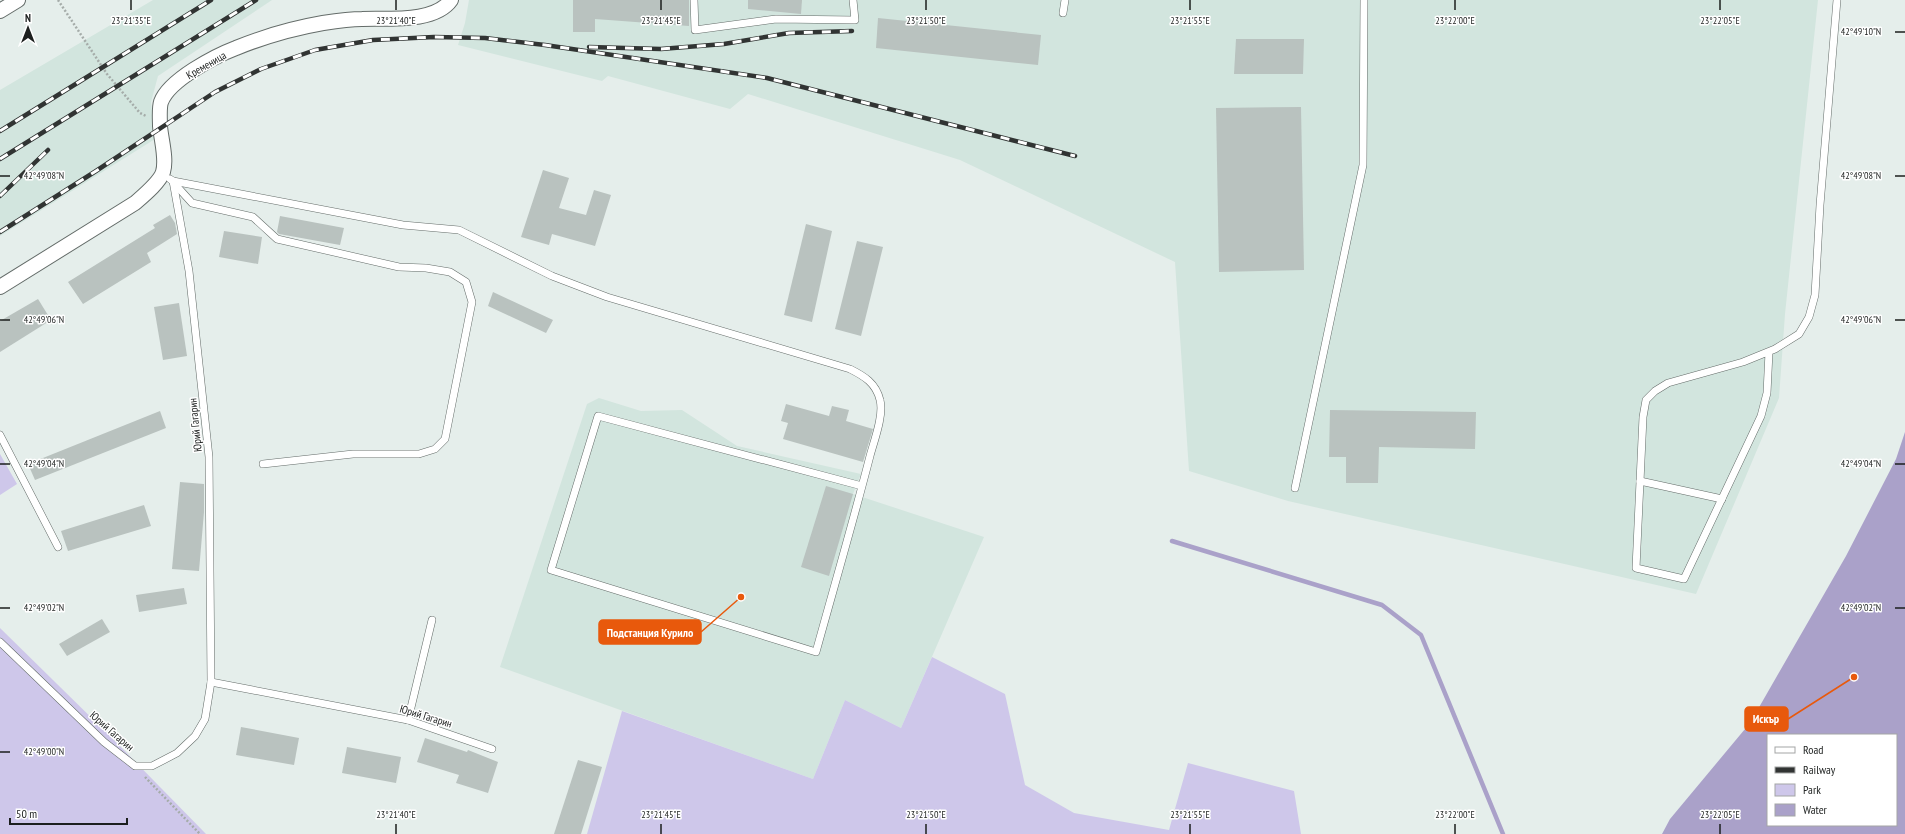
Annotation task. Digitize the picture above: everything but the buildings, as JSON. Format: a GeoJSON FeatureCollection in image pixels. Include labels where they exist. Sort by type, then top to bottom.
{"type":"FeatureCollection","features":[{"type":"Feature","properties":{"kind":"street"},"geometry":{"type":"LineString","coordinates":[[0,11],[18,0]]}},
{"type":"Feature","properties":{"kind":"street","name":"Кременица"},"geometry":{"type":"LineString","coordinates":[[168,177],[160,123],[161,102],[170,89],[191,70],[235,48],[287,32],[322,23],[360,19],[413,18],[446,7],[451,0]]}},
{"type":"Feature","properties":{"kind":"street"},"geometry":{"type":"LineString","coordinates":[[0,287],[135,203],[150,189],[168,177]]}},
{"type":"Feature","properties":{"kind":"lane"},"geometry":{"type":"LineString","coordinates":[[694,0],[695,30],[776,19],[855,20],[853,0]]}},
{"type":"Feature","properties":{"kind":"lane"},"geometry":{"type":"LineString","coordinates":[[1064,14],[1065,0]]}},
{"type":"Feature","properties":{"kind":"lane"},"geometry":{"type":"LineString","coordinates":[[1295,488],[1363,165],[1364,0]]}},
{"type":"Feature","properties":{"kind":"lane"},"geometry":{"type":"LineString","coordinates":[[1769,352],[1767,393],[1761,416],[1684,579],[1636,568],[1643,417],[1646,400],[1655,390],[1668,383],[1743,362],[1769,352],[1799,334],[1809,317],[1815,295],[1820,206],[1837,0]]}},
{"type":"Feature","properties":{"kind":"lane"},"geometry":{"type":"LineString","coordinates":[[168,177],[192,203],[253,217],[278,239],[399,267],[426,268],[450,272],[466,282],[472,302],[445,439],[435,449],[419,454],[353,454],[263,464]]}},
{"type":"Feature","properties":{"kind":"lane"},"geometry":{"type":"LineString","coordinates":[[168,177],[403,225],[458,230],[552,276],[607,297],[850,369],[867,378],[876,389],[881,401],[879,419],[862,486],[816,652],[551,570],[598,416],[862,486]]}},
{"type":"Feature","properties":{"kind":"lane","name":"Юрий Гагарин"},"geometry":{"type":"LineString","coordinates":[[0,642],[104,742],[135,766],[152,766],[177,753],[194,736],[205,719],[211,682],[209,457],[189,271],[168,177]]}},
{"type":"Feature","properties":{"kind":"lane"},"geometry":{"type":"LineString","coordinates":[[0,435],[58,546]]}},
{"type":"Feature","properties":{"kind":"lane"},"geometry":{"type":"LineString","coordinates":[[1640,481],[1722,499]]}},
{"type":"Feature","properties":{"kind":"lane"},"geometry":{"type":"LineString","coordinates":[[408,720],[432,620]]}},
{"type":"Feature","properties":{"kind":"lane","name":"Юрий Гагарин"},"geometry":{"type":"LineString","coordinates":[[211,682],[408,720],[492,749]]}},
{"type":"Feature","properties":{"kind":"path"},"geometry":{"type":"LineString","coordinates":[[58,0],[91,52],[121,92],[140,113],[160,123]]}},
{"type":"Feature","properties":{"kind":"path"},"geometry":{"type":"LineString","coordinates":[[135,766],[200,834]]}},
{"type":"Feature","properties":{"kind":"shaded area"},"geometry":{"type":"Polygon","coordinates":[[[153,0],[272,0],[158,76],[151,102],[155,139],[0,236],[0,90],[153,0]]]}},
{"type":"Feature","properties":{"kind":"shaded area"},"geometry":{"type":"Polygon","coordinates":[[[469,0],[1818,0],[1785,314],[1779,398],[1696,594],[1288,501],[1189,471],[1175,262],[960,160],[748,94],[730,109],[608,76],[602,81],[458,45],[465,23],[469,0]]]}},
{"type":"Feature","properties":{"kind":"shaded area"},"geometry":{"type":"Polygon","coordinates":[[[599,398],[641,411],[682,410],[737,446],[861,474],[853,494],[984,537],[901,728],[845,700],[813,779],[500,667],[587,404],[599,398]]]}},
{"type":"Feature","properties":{"kind":"green space"},"geometry":{"type":"Polygon","coordinates":[[[0,454],[17,484],[0,495],[0,454]]]}},
{"type":"Feature","properties":{"kind":"green space"},"geometry":{"type":"Polygon","coordinates":[[[0,628],[111,737],[206,834],[0,834],[0,628]]]}},
{"type":"Feature","properties":{"kind":"green space"},"geometry":{"type":"Polygon","coordinates":[[[932,657],[1005,694],[1025,785],[1074,813],[1169,830],[1188,763],[1294,791],[1301,834],[587,834],[622,711],[813,779],[845,700],[901,728],[932,657]]]}},
{"type":"Feature","properties":{"kind":"water"},"geometry":{"type":"Polygon","coordinates":[[[1905,432],[1905,834],[1662,834],[1670,819],[1750,723],[1846,556],[1896,459],[1905,432]]]}},
{"type":"Feature","properties":{"kind":"waterway"},"geometry":{"type":"LineString","coordinates":[[1172,541],[1382,605],[1421,635],[1503,834]]}},
{"type":"Feature","properties":{"kind":"railway"},"geometry":{"type":"LineString","coordinates":[[0,131],[211,0]]}},
{"type":"Feature","properties":{"kind":"railway"},"geometry":{"type":"LineString","coordinates":[[0,159],[256,0]]}},
{"type":"Feature","properties":{"kind":"railway"},"geometry":{"type":"LineString","coordinates":[[589,47],[661,49],[724,44],[789,33],[852,31]]}},
{"type":"Feature","properties":{"kind":"railway"},"geometry":{"type":"LineString","coordinates":[[0,232],[96,171],[215,92],[261,69],[315,50],[373,40],[434,37],[485,38],[545,45],[767,78],[1075,156]]}},
{"type":"Feature","properties":{"kind":"railway"},"geometry":{"type":"LineString","coordinates":[[0,196],[48,150]]}},
{"type":"Feature","properties":{"kind":"place","name":"Подстанция Курило"},"geometry":{"type":"Point","coordinates":[741,597]}},
{"type":"Feature","properties":{"kind":"place","name":"Искър"},"geometry":{"type":"Point","coordinates":[1854,677]}}]}
